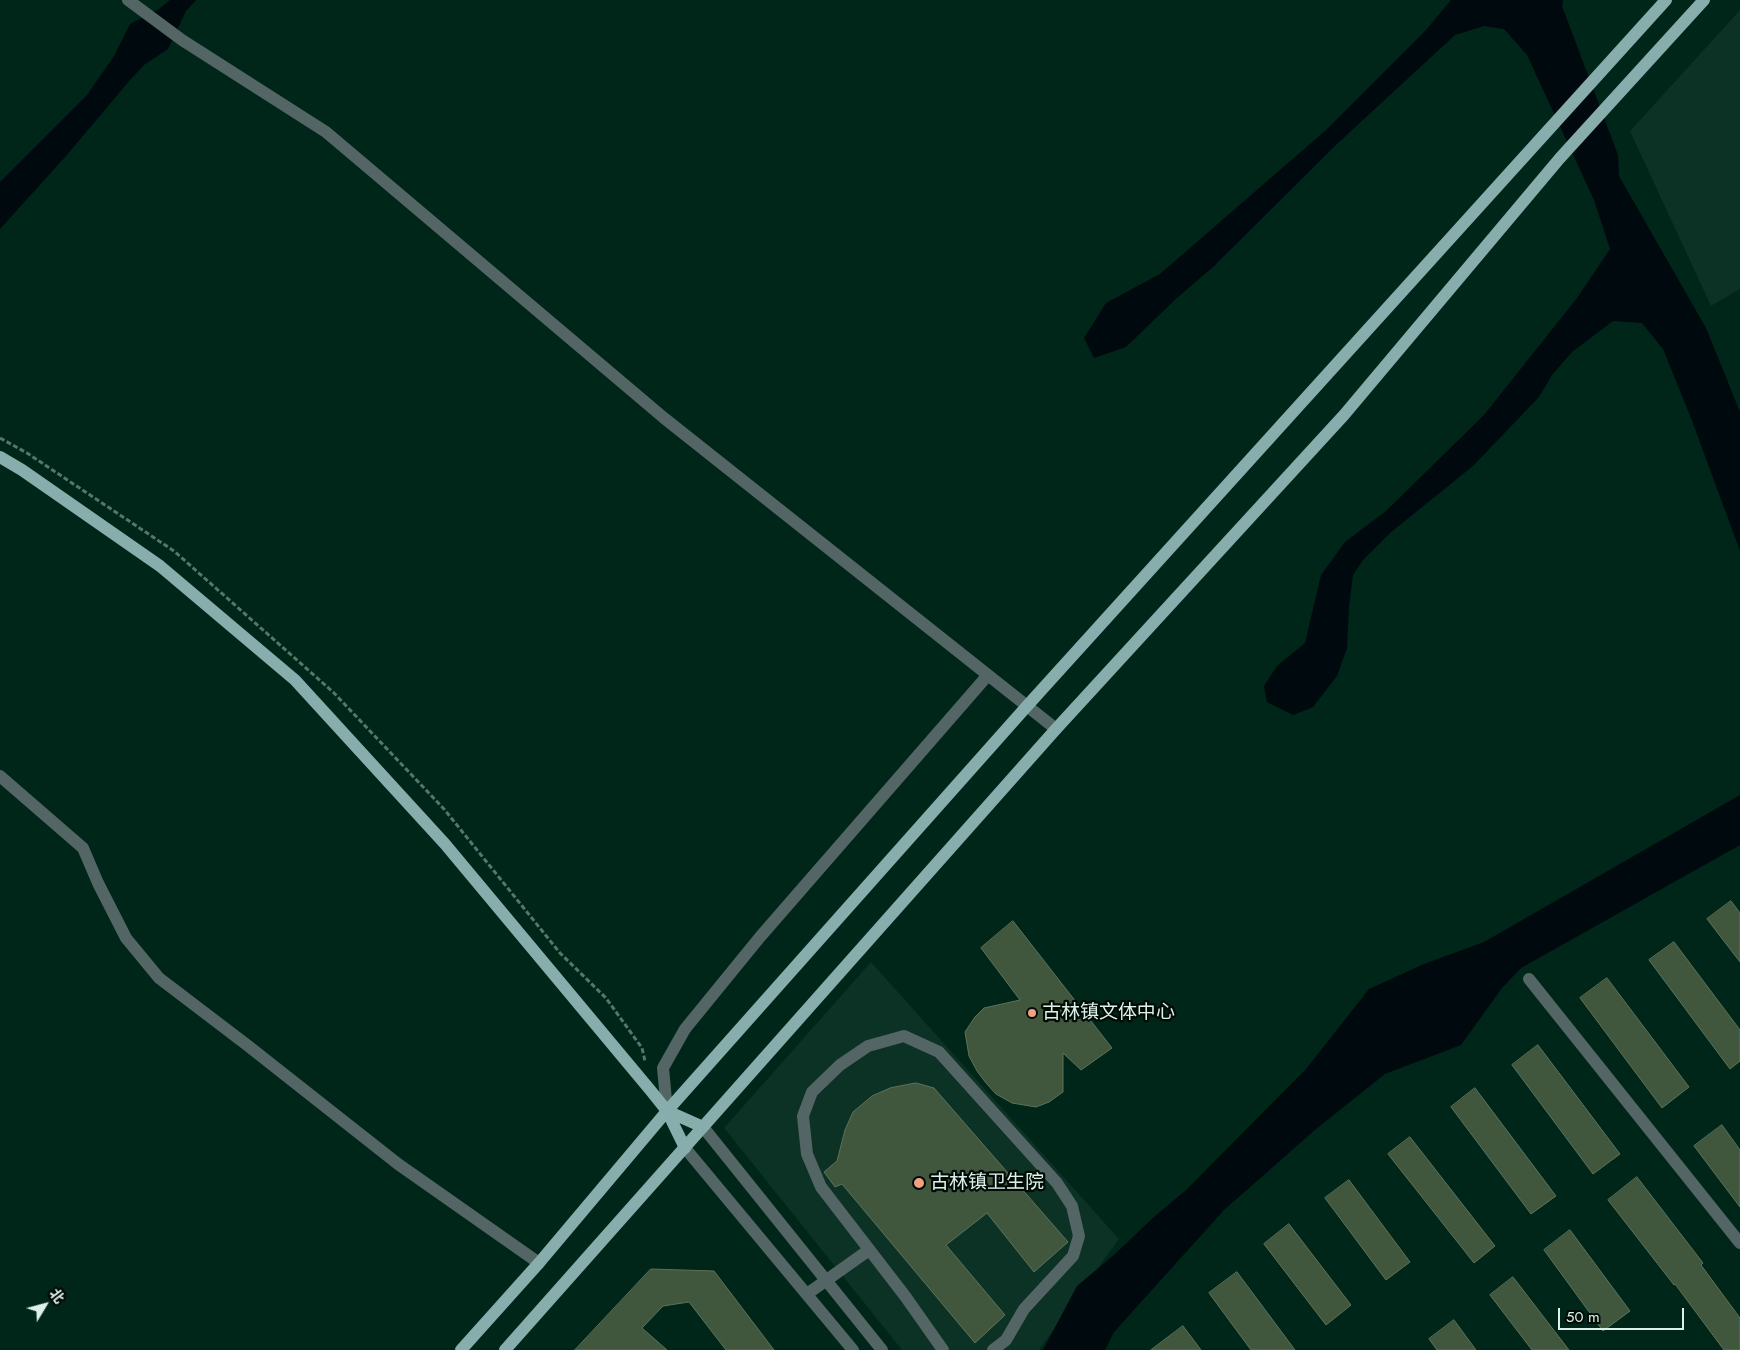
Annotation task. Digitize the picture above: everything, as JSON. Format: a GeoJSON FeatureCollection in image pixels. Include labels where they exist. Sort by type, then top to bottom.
{"type":"FeatureCollection","features":[{"type":"Feature","properties":{"kind":"main road"},"geometry":{"type":"LineString","coordinates":[[461,1350],[539,1263],[667,1111],[1027,706],[1666,0]]}},
{"type":"Feature","properties":{"kind":"main road"},"geometry":{"type":"LineString","coordinates":[[505,1350],[1056,729],[1344,415],[1560,158],[1704,0]]}},
{"type":"Feature","properties":{"kind":"main road"},"geometry":{"type":"LineString","coordinates":[[0,457],[22,470],[160,566],[295,680],[445,844],[667,1111],[684,1148]]}},
{"type":"Feature","properties":{"kind":"main road"},"geometry":{"type":"LineString","coordinates":[[667,1111],[703,1127]]}},
{"type":"Feature","properties":{"kind":"street"},"geometry":{"type":"LineString","coordinates":[[128,0],[182,40],[326,132],[664,418],[1056,729]]}},
{"type":"Feature","properties":{"kind":"street"},"geometry":{"type":"LineString","coordinates":[[667,1111],[663,1068],[685,1029],[760,937],[988,675]]}},
{"type":"Feature","properties":{"kind":"street"},"geometry":{"type":"LineString","coordinates":[[0,776],[83,848],[98,883],[126,938],[159,978],[398,1164],[539,1263]]}},
{"type":"Feature","properties":{"kind":"street"},"geometry":{"type":"LineString","coordinates":[[1529,979],[1740,1243]]}},
{"type":"Feature","properties":{"kind":"street"},"geometry":{"type":"LineString","coordinates":[[943,1350],[905,1296],[821,1187],[808,1154],[803,1116],[812,1092],[840,1065],[868,1046],[904,1036],[940,1052],[1057,1183],[1072,1206],[1079,1236],[1073,1256],[1024,1309],[1006,1340],[993,1350]]}},
{"type":"Feature","properties":{"kind":"street"},"geometry":{"type":"LineString","coordinates":[[703,1127],[882,1350]]}},
{"type":"Feature","properties":{"kind":"street"},"geometry":{"type":"LineString","coordinates":[[684,1148],[853,1350]]}},
{"type":"Feature","properties":{"kind":"street"},"geometry":{"type":"LineString","coordinates":[[807,1294],[869,1250]]}},
{"type":"Feature","properties":{"kind":"shaded area"},"geometry":{"type":"Polygon","coordinates":[[[170,0],[196,0],[186,11],[168,49],[144,65],[130,80],[66,156],[0,229],[0,182],[87,95],[114,56],[130,24],[159,9],[170,0]]]}},
{"type":"Feature","properties":{"kind":"shaded area"},"geometry":{"type":"Polygon","coordinates":[[[1451,0],[1563,0],[1562,6],[1618,155],[1619,176],[1706,328],[1740,412],[1740,551],[1691,418],[1663,349],[1642,323],[1613,321],[1572,352],[1552,375],[1539,397],[1473,466],[1390,533],[1363,560],[1353,575],[1347,648],[1337,676],[1313,707],[1293,715],[1267,702],[1264,686],[1277,666],[1305,643],[1321,575],[1345,542],[1386,511],[1484,415],[1577,298],[1610,249],[1594,200],[1527,55],[1504,29],[1484,26],[1455,35],[1338,143],[1213,267],[1178,297],[1126,347],[1094,358],[1084,338],[1106,303],[1160,274],[1326,130],[1425,31],[1451,0]]]}},
{"type":"Feature","properties":{"kind":"shaded area"},"geometry":{"type":"Polygon","coordinates":[[[1740,10],[1740,289],[1711,306],[1630,131],[1740,10]]]}},
{"type":"Feature","properties":{"kind":"shaded area"},"geometry":{"type":"Polygon","coordinates":[[[1740,795],[1740,845],[1521,968],[1502,988],[1461,1045],[1385,1074],[1316,1129],[1224,1210],[1114,1332],[1105,1350],[1043,1350],[1077,1286],[1186,1190],[1306,1069],[1369,989],[1424,964],[1484,942],[1740,795]]]}},
{"type":"Feature","properties":{"kind":"shaded area","name":"古林镇卫生院"},"geometry":{"type":"Polygon","coordinates":[[[871,962],[1119,1239],[1039,1350],[902,1350],[724,1128],[871,962]]]}},
{"type":"Feature","properties":{"kind":"building"},"geometry":{"type":"Polygon","coordinates":[[[1731,901],[1740,913],[1740,962],[1707,919],[1731,901]]]}},
{"type":"Feature","properties":{"kind":"building","name":"古林镇文体中心"},"geometry":{"type":"Polygon","coordinates":[[[1013,921],[1112,1048],[1081,1070],[1063,1053],[1063,1092],[1049,1102],[1036,1107],[1012,1103],[996,1094],[977,1071],[969,1056],[965,1032],[984,1008],[1020,1000],[981,948],[1013,921]]]}},
{"type":"Feature","properties":{"kind":"building"},"geometry":{"type":"Polygon","coordinates":[[[1674,942],[1740,1030],[1740,1061],[1730,1069],[1649,960],[1674,942]]]}},
{"type":"Feature","properties":{"kind":"building"},"geometry":{"type":"Polygon","coordinates":[[[1607,978],[1689,1087],[1662,1108],[1580,998],[1607,978]]]}},
{"type":"Feature","properties":{"kind":"building"},"geometry":{"type":"Polygon","coordinates":[[[1538,1045],[1620,1154],[1593,1174],[1512,1065],[1538,1045]]]}},
{"type":"Feature","properties":{"kind":"building"},"geometry":{"type":"Polygon","coordinates":[[[916,1083],[934,1088],[1068,1242],[1034,1272],[987,1213],[946,1245],[1005,1315],[975,1343],[842,1184],[835,1187],[824,1172],[837,1161],[845,1130],[853,1112],[872,1096],[890,1088],[916,1083]]]}},
{"type":"Feature","properties":{"kind":"building"},"geometry":{"type":"Polygon","coordinates":[[[1475,1088],[1556,1196],[1531,1214],[1451,1107],[1475,1088]]]}},
{"type":"Feature","properties":{"kind":"building"},"geometry":{"type":"Polygon","coordinates":[[[1722,1125],[1740,1150],[1740,1207],[1694,1146],[1722,1125]]]}},
{"type":"Feature","properties":{"kind":"building"},"geometry":{"type":"Polygon","coordinates":[[[1410,1137],[1495,1246],[1474,1263],[1388,1154],[1410,1137]]]}},
{"type":"Feature","properties":{"kind":"building"},"geometry":{"type":"Polygon","coordinates":[[[1637,1177],[1703,1263],[1701,1265],[1740,1318],[1740,1350],[1724,1350],[1675,1284],[1608,1200],[1637,1177]]]}},
{"type":"Feature","properties":{"kind":"building"},"geometry":{"type":"Polygon","coordinates":[[[1349,1180],[1410,1262],[1386,1280],[1325,1198],[1349,1180]]]}},
{"type":"Feature","properties":{"kind":"building"},"geometry":{"type":"Polygon","coordinates":[[[1289,1224],[1351,1305],[1326,1325],[1264,1244],[1289,1224]]]}},
{"type":"Feature","properties":{"kind":"building"},"geometry":{"type":"Polygon","coordinates":[[[1570,1230],[1630,1311],[1603,1331],[1544,1250],[1570,1230]]]}},
{"type":"Feature","properties":{"kind":"building"},"geometry":{"type":"Polygon","coordinates":[[[651,1269],[714,1271],[774,1350],[726,1350],[689,1302],[663,1306],[642,1328],[667,1350],[575,1350],[651,1269]]]}},
{"type":"Feature","properties":{"kind":"building"},"geometry":{"type":"Polygon","coordinates":[[[1237,1272],[1295,1350],[1251,1350],[1209,1293],[1237,1272]]]}},
{"type":"Feature","properties":{"kind":"building"},"geometry":{"type":"Polygon","coordinates":[[[1513,1277],[1569,1350],[1532,1350],[1490,1295],[1513,1277]]]}},
{"type":"Feature","properties":{"kind":"building"},"geometry":{"type":"Polygon","coordinates":[[[1454,1320],[1476,1350],[1437,1350],[1429,1339],[1454,1320]]]}},
{"type":"Feature","properties":{"kind":"building"},"geometry":{"type":"Polygon","coordinates":[[[1183,1326],[1201,1350],[1151,1350],[1183,1326]]]}},
{"type":"Feature","properties":{"kind":"place","name":"古林镇文体中心"},"geometry":{"type":"Point","coordinates":[1032,1013]}},
{"type":"Feature","properties":{"kind":"place","name":"古林镇卫生院"},"geometry":{"type":"Point","coordinates":[919,1183]}}]}
